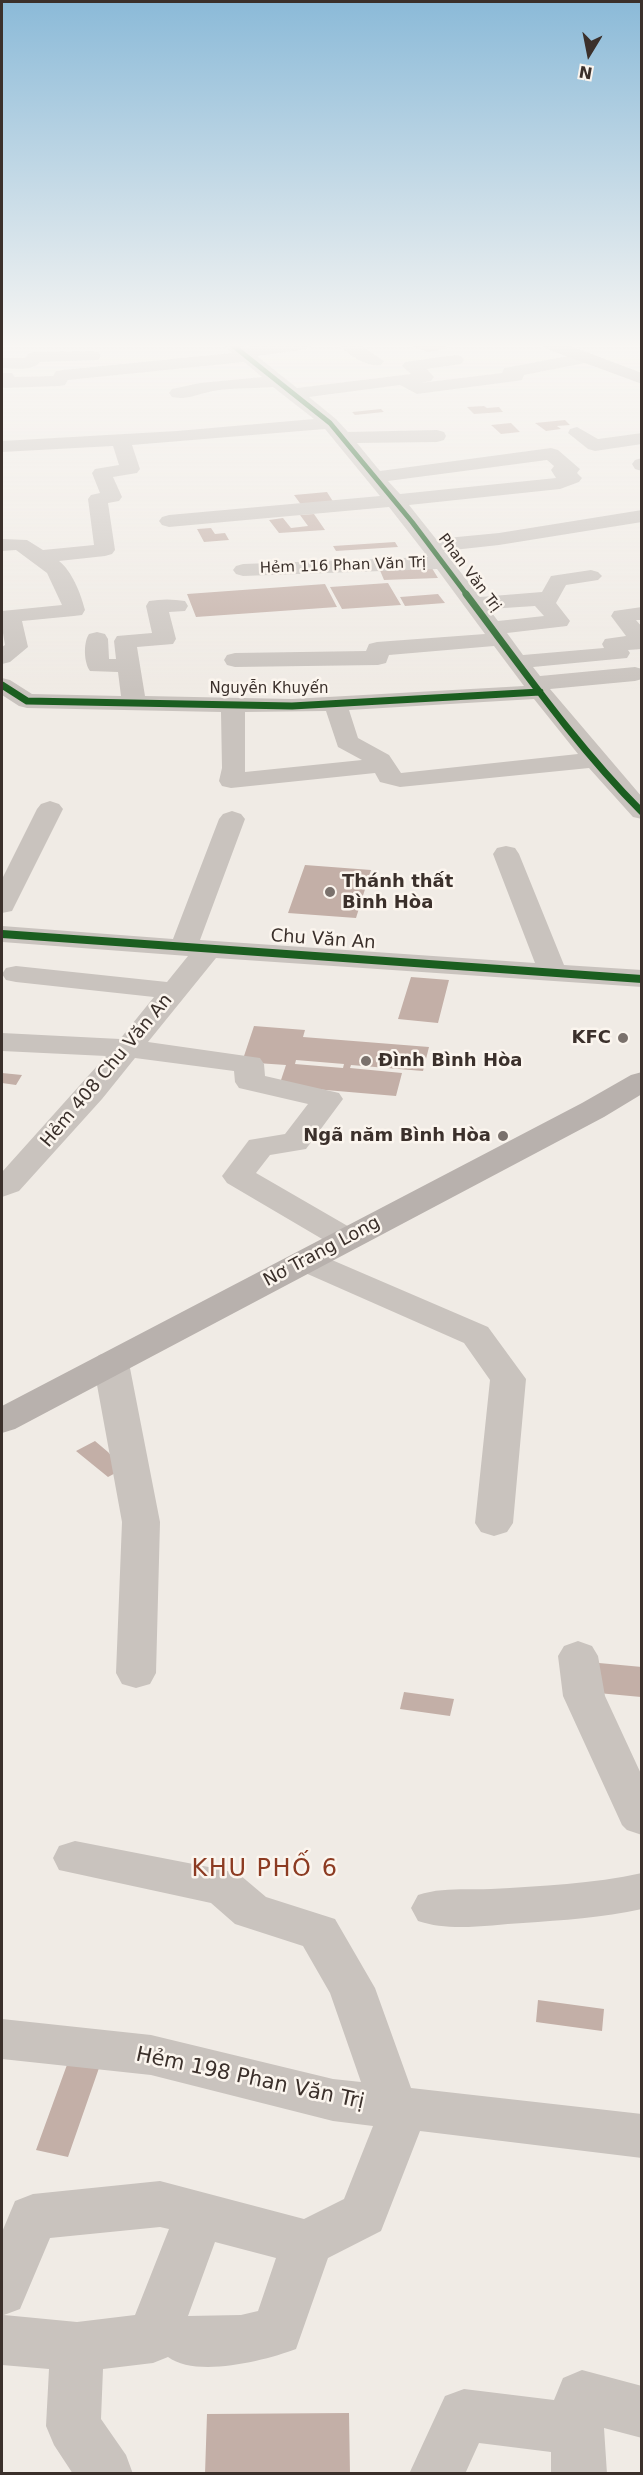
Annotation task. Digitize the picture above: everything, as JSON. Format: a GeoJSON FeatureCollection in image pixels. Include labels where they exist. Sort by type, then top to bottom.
{"type":"FeatureCollection","features":[{"type":"Feature","properties":{"kind":"main road","name":"Nơ Trang Long"},"geometry":{"type":"LineString","coordinates":[[2,1421],[593,1110],[642,1081]]}},
{"type":"Feature","properties":{"kind":"street"},"geometry":{"type":"LineString","coordinates":[[40,557],[105,550],[98,499],[112,497],[102,473],[130,469],[127,460]]}},
{"type":"Feature","properties":{"kind":"street","name":"Phan Văn Trị"},"geometry":{"type":"LineString","coordinates":[[361,460],[437,554],[537,688],[640,810]]}},
{"type":"Feature","properties":{"kind":"street"},"geometry":{"type":"LineString","coordinates":[[375,477],[509,460]]}},
{"type":"Feature","properties":{"kind":"street"},"geometry":{"type":"LineString","coordinates":[[169,521],[394,501],[572,478],[561,470],[570,469],[558,460]]}},
{"type":"Feature","properties":{"kind":"street"},"geometry":{"type":"LineString","coordinates":[[482,463],[513,487]]}},
{"type":"Feature","properties":{"kind":"street"},"geometry":{"type":"LineString","coordinates":[[558,481],[608,521]]}},
{"type":"Feature","properties":{"kind":"street","name":"Hẻm 116 Phan Văn Trị"},"geometry":{"type":"LineString","coordinates":[[243,570],[437,554],[508,538],[642,516]]}},
{"type":"Feature","properties":{"kind":"street"},"geometry":{"type":"LineString","coordinates":[[492,523],[508,538]]}},
{"type":"Feature","properties":{"kind":"street"},"geometry":{"type":"LineString","coordinates":[[542,532],[558,547]]}},
{"type":"Feature","properties":{"kind":"street"},"geometry":{"type":"LineString","coordinates":[[2,544],[20,544],[56,569],[71,597],[74,610],[10,616],[17,648],[2,657]]}},
{"type":"Feature","properties":{"kind":"street"},"geometry":{"type":"LineString","coordinates":[[475,604],[550,598],[558,580],[591,576],[574,561]]}},
{"type":"Feature","properties":{"kind":"street"},"geometry":{"type":"LineString","coordinates":[[235,660],[378,658],[377,649],[497,634],[560,621],[541,599]]}},
{"type":"Feature","properties":{"kind":"street"},"geometry":{"type":"LineString","coordinates":[[134,703],[125,641],[165,639],[157,606],[177,606]]}},
{"type":"Feature","properties":{"kind":"street"},"geometry":{"type":"LineString","coordinates":[[638,677],[613,644],[641,642],[622,616],[642,613]]}},
{"type":"Feature","properties":{"kind":"street"},"geometry":{"type":"LineString","coordinates":[[97,639],[98,666],[128,665]]}},
{"type":"Feature","properties":{"kind":"street"},"geometry":{"type":"LineString","coordinates":[[518,662],[619,653]]}},
{"type":"Feature","properties":{"kind":"street","name":"Nguyễn Khuyến"},"geometry":{"type":"LineString","coordinates":[[2,685],[27,700],[292,706],[537,688],[638,677]]}},
{"type":"Feature","properties":{"kind":"street"},"geometry":{"type":"LineString","coordinates":[[2,704],[27,700]]}},
{"type":"Feature","properties":{"kind":"street"},"geometry":{"type":"LineString","coordinates":[[2,714],[27,700]]}},
{"type":"Feature","properties":{"kind":"street"},"geometry":{"type":"LineString","coordinates":[[335,704],[347,742],[380,760],[391,772]]}},
{"type":"Feature","properties":{"kind":"street"},"geometry":{"type":"LineString","coordinates":[[233,705],[234,768],[231,781],[596,760]]}},
{"type":"Feature","properties":{"kind":"street"},"geometry":{"type":"LineString","coordinates":[[2,905],[50,809]]}},
{"type":"Feature","properties":{"kind":"street","name":"Hẻm 408 Chu Văn An"},"geometry":{"type":"LineString","coordinates":[[2,1187],[8,1184],[91,1093],[174,991],[196,950],[232,819]]}},
{"type":"Feature","properties":{"kind":"street"},"geometry":{"type":"LineString","coordinates":[[506,854],[553,973]]}},
{"type":"Feature","properties":{"kind":"street","name":"Chu Văn An"},"geometry":{"type":"LineString","coordinates":[[2,934],[196,950],[642,980]]}},
{"type":"Feature","properties":{"kind":"street"},"geometry":{"type":"LineString","coordinates":[[15,974],[174,991]]}},
{"type":"Feature","properties":{"kind":"street"},"geometry":{"type":"LineString","coordinates":[[2,1042],[127,1048],[249,1064],[250,1082],[328,1099],[295,1142],[260,1147],[238,1176],[346,1239]]}},
{"type":"Feature","properties":{"kind":"street"},"geometry":{"type":"LineString","coordinates":[[306,1261],[476,1335],[508,1379],[494,1523]]}},
{"type":"Feature","properties":{"kind":"street"},"geometry":{"type":"LineString","coordinates":[[111,1363],[141,1522],[136,1673]]}},
{"type":"Feature","properties":{"kind":"street"},"geometry":{"type":"LineString","coordinates":[[578,1656],[584,1696],[637,1813],[642,1818]]}},
{"type":"Feature","properties":{"kind":"street"},"geometry":{"type":"LineString","coordinates":[[2,2292],[33,2217],[160,2204],[307,2243],[363,2215],[399,2108],[352,1988],[319,1932],[251,1911],[224,1888],[75,1858]]}},
{"type":"Feature","properties":{"kind":"street"},"geometry":{"type":"LineString","coordinates":[[434,1908],[480,1908],[611,1898],[642,1891]]}},
{"type":"Feature","properties":{"kind":"street","name":"Hẻm 198 Phan Văn Trị"},"geometry":{"type":"LineString","coordinates":[[2,2039],[152,2055],[333,2100],[642,2136]]}},
{"type":"Feature","properties":{"kind":"street"},"geometry":{"type":"LineString","coordinates":[[2,2340],[77,2347],[153,2338],[200,2214]]}},
{"type":"Feature","properties":{"kind":"street"},"geometry":{"type":"LineString","coordinates":[[187,2341],[241,2340],[277,2331],[307,2243]]}},
{"type":"Feature","properties":{"kind":"street"},"geometry":{"type":"LineString","coordinates":[[77,2347],[74,2427],[106,2474]]}},
{"type":"Feature","properties":{"kind":"street"},"geometry":{"type":"LineString","coordinates":[[436,2474],[464,2415],[578,2451],[582,2396],[642,2412]]}},
{"type":"Feature","properties":{"kind":"building"},"geometry":{"type":"Polygon","coordinates":[[[327,492],[334,503],[302,506],[294,495],[327,492]]]}},
{"type":"Feature","properties":{"kind":"building"},"geometry":{"type":"Polygon","coordinates":[[[314,514],[325,530],[279,533],[269,520],[283,518],[291,528],[308,526],[300,515],[314,514]]]}},
{"type":"Feature","properties":{"kind":"building"},"geometry":{"type":"Polygon","coordinates":[[[211,528],[215,534],[225,533],[229,540],[204,542],[197,529],[211,528]]]}},
{"type":"Feature","properties":{"kind":"building"},"geometry":{"type":"Polygon","coordinates":[[[395,542],[398,547],[336,551],[333,546],[395,542]]]}},
{"type":"Feature","properties":{"kind":"building"},"geometry":{"type":"Polygon","coordinates":[[[430,565],[438,578],[384,580],[379,568],[430,565]]]}},
{"type":"Feature","properties":{"kind":"building"},"geometry":{"type":"Polygon","coordinates":[[[388,583],[401,605],[342,609],[330,587],[388,583]]]}},
{"type":"Feature","properties":{"kind":"building"},"geometry":{"type":"Polygon","coordinates":[[[325,584],[337,607],[196,617],[187,594],[325,584]]]}},
{"type":"Feature","properties":{"kind":"building"},"geometry":{"type":"Polygon","coordinates":[[[438,594],[445,603],[405,606],[400,597],[438,594]]]}},
{"type":"Feature","properties":{"kind":"building","name":"Thánh thất Bình Hòa"},"geometry":{"type":"Polygon","coordinates":[[[305,865],[371,870],[356,918],[288,913],[305,865]]]}},
{"type":"Feature","properties":{"kind":"building"},"geometry":{"type":"Polygon","coordinates":[[[411,977],[449,980],[438,1023],[398,1019],[411,977]]]}},
{"type":"Feature","properties":{"kind":"building","name":"Đình Bình Hòa"},"geometry":{"type":"Polygon","coordinates":[[[254,1026],[305,1030],[303,1037],[429,1047],[423,1071],[351,1065],[350,1068],[402,1073],[396,1096],[279,1086],[286,1065],[242,1062],[254,1026]],[[296,1060],[295,1064],[343,1068],[344,1064],[296,1060]]]}},
{"type":"Feature","properties":{"kind":"building"},"geometry":{"type":"Polygon","coordinates":[[[2,1073],[22,1075],[16,1085],[2,1083],[2,1073]]]}},
{"type":"Feature","properties":{"kind":"building"},"geometry":{"type":"Polygon","coordinates":[[[95,1441],[123,1469],[108,1477],[76,1451],[95,1441]]]}},
{"type":"Feature","properties":{"kind":"building"},"geometry":{"type":"Polygon","coordinates":[[[599,1663],[642,1667],[641,1697],[598,1693],[599,1663]]]}},
{"type":"Feature","properties":{"kind":"building"},"geometry":{"type":"Polygon","coordinates":[[[404,1692],[454,1699],[450,1716],[400,1709],[404,1692]]]}},
{"type":"Feature","properties":{"kind":"building"},"geometry":{"type":"Polygon","coordinates":[[[538,2000],[604,2009],[602,2031],[536,2022],[538,2000]]]}},
{"type":"Feature","properties":{"kind":"building"},"geometry":{"type":"Polygon","coordinates":[[[68,2062],[99,2068],[68,2157],[36,2150],[68,2062]]]}},
{"type":"Feature","properties":{"kind":"building"},"geometry":{"type":"Polygon","coordinates":[[[349,2413],[350,2474],[205,2474],[207,2414],[349,2413]]]}},
{"type":"Feature","properties":{"kind":"cycle path"},"geometry":{"type":"LineString","coordinates":[[360,460],[412,522],[540,692],[621,791],[642,812]]}},
{"type":"Feature","properties":{"kind":"cycle path"},"geometry":{"type":"LineString","coordinates":[[2,685],[27,701],[292,706],[540,692]]}},
{"type":"Feature","properties":{"kind":"cycle path"},"geometry":{"type":"LineString","coordinates":[[2,934],[642,979]]}},
{"type":"Feature","properties":{"kind":"place","name":"Thánh thất Bình Hòa"},"geometry":{"type":"Point","coordinates":[330,892]}},
{"type":"Feature","properties":{"kind":"place","name":"KFC"},"geometry":{"type":"Point","coordinates":[623,1038]}},
{"type":"Feature","properties":{"kind":"place","name":"Đình Bình Hòa"},"geometry":{"type":"Point","coordinates":[366,1061]}},
{"type":"Feature","properties":{"kind":"place","name":"Ngã năm Bình Hòa"},"geometry":{"type":"Point","coordinates":[503,1136]}},
{"type":"Feature","properties":{"kind":"district","name":"KHU PHỐ 6"},"geometry":{"type":"Point","coordinates":[265,1870]}}]}
